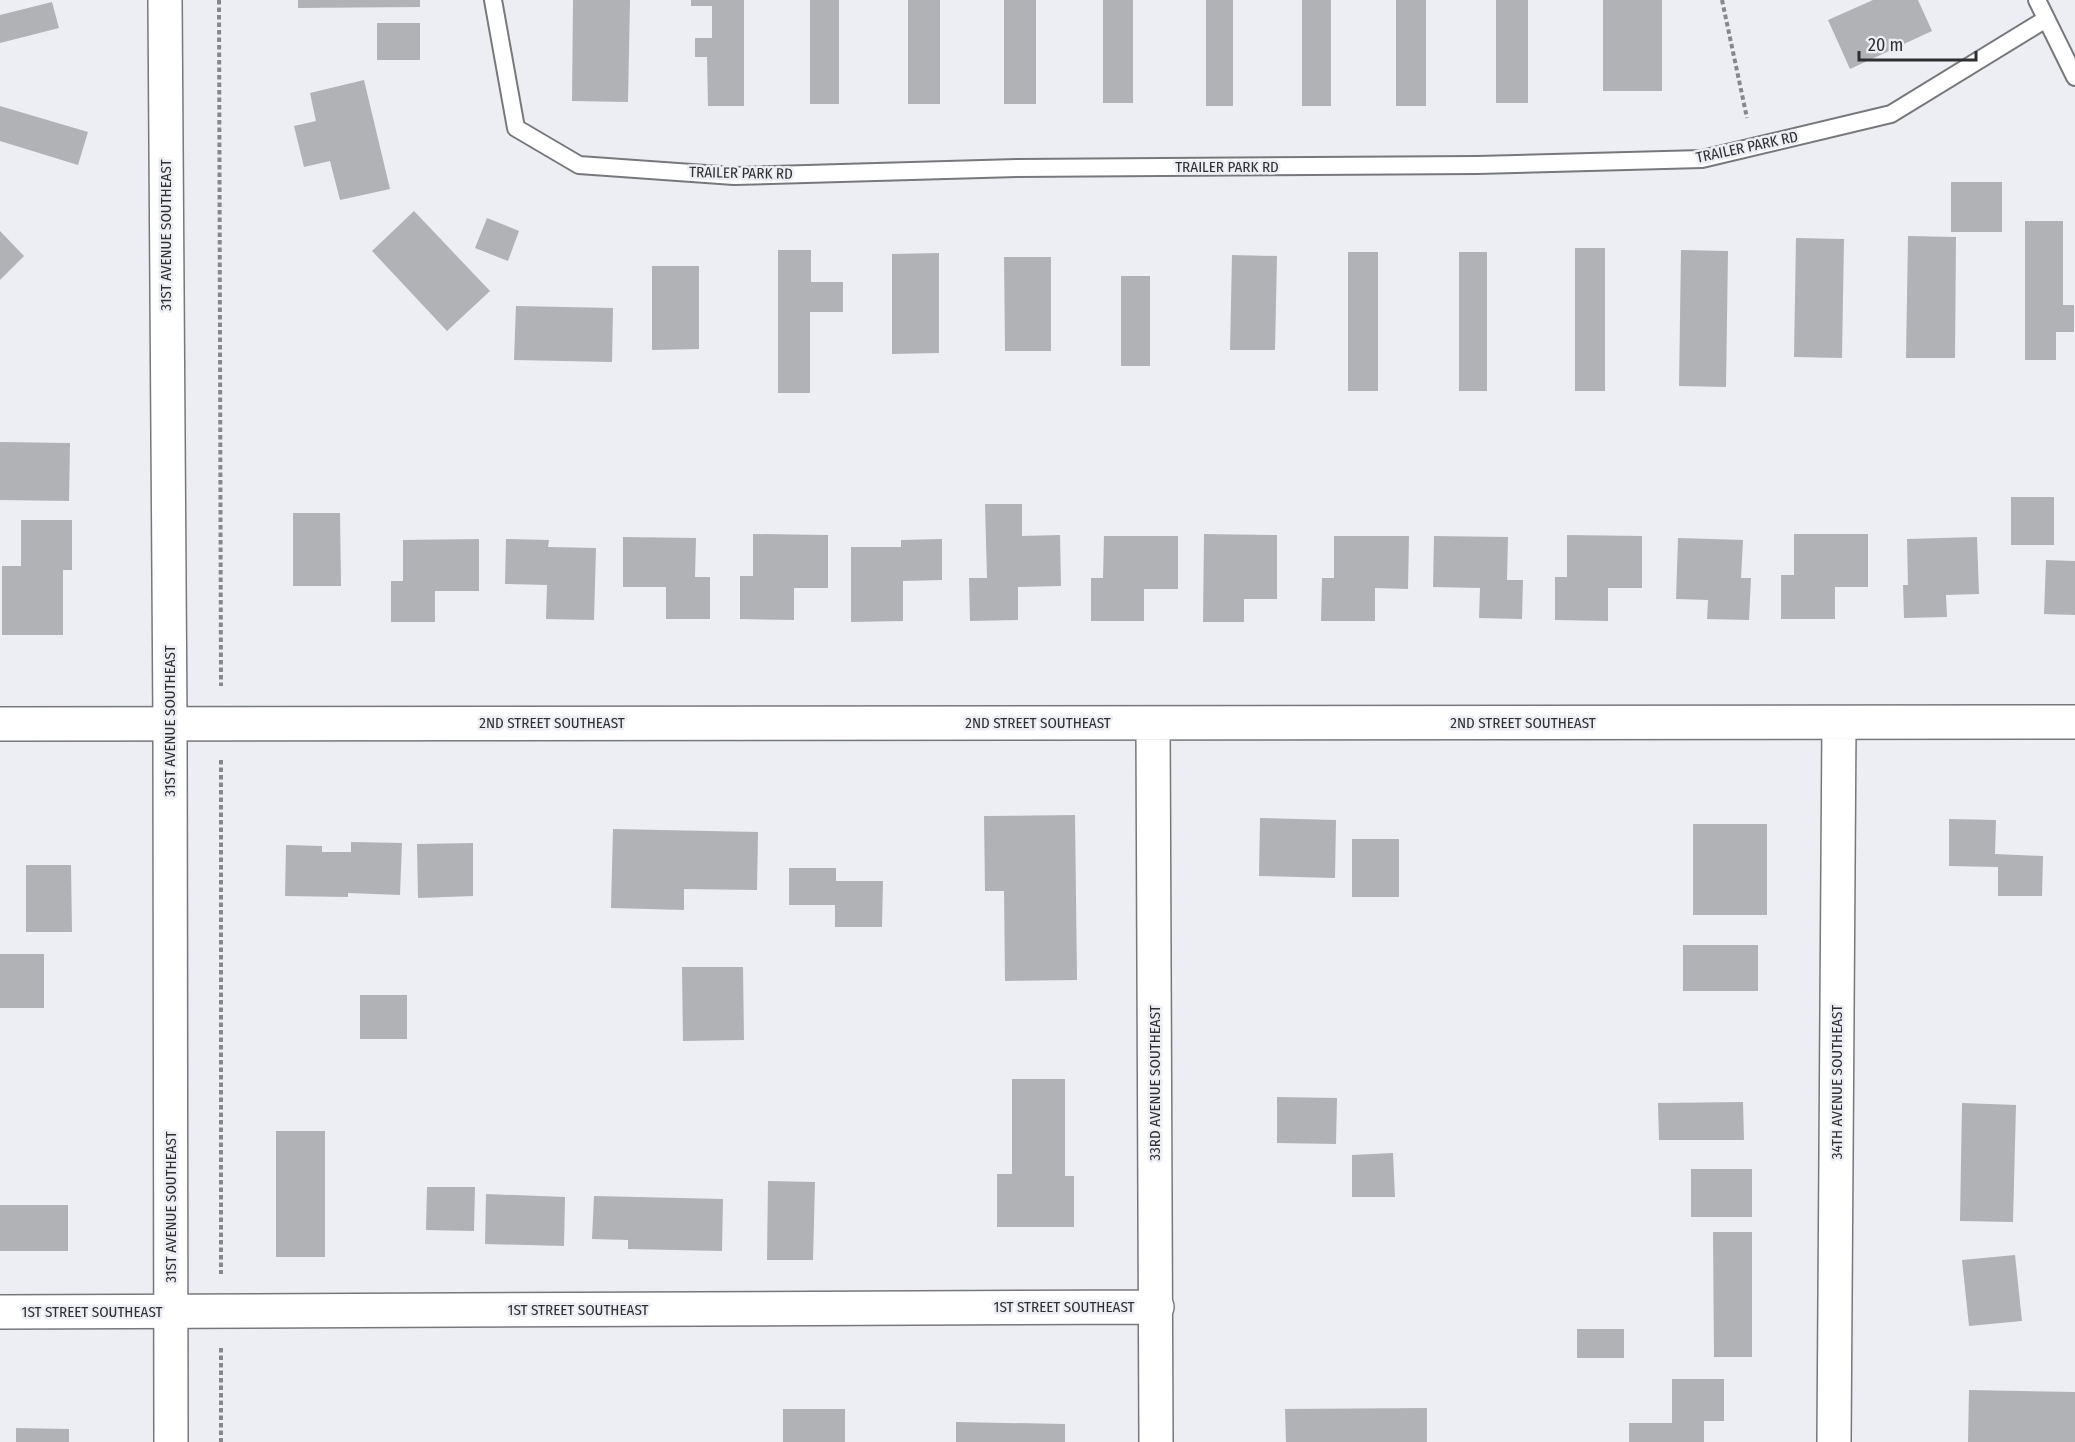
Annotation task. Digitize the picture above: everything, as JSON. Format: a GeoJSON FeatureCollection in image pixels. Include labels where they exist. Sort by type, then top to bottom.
{"type":"FeatureCollection","features":[{"type":"Feature","properties":{"kind":"street","name":"31ST AVENUE SOUTHEAST"},"geometry":{"type":"LineString","coordinates":[[165,0],[170,723],[171,1442]]}},
{"type":"Feature","properties":{"kind":"street","name":"2ND STREET SOUTHEAST"},"geometry":{"type":"LineString","coordinates":[[0,724],[2075,722]]}},
{"type":"Feature","properties":{"kind":"street","name":"33RD AVENUE SOUTHEAST"},"geometry":{"type":"LineString","coordinates":[[1153,723],[1156,1442]]}},
{"type":"Feature","properties":{"kind":"street","name":"34TH AVENUE SOUTHEAST"},"geometry":{"type":"LineString","coordinates":[[1834,1442],[1839,723]]}},
{"type":"Feature","properties":{"kind":"street","name":"1ST STREET SOUTHEAST"},"geometry":{"type":"LineString","coordinates":[[0,1312],[1157,1307]]}},
{"type":"Feature","properties":{"kind":"lane","name":"TRAILER PARK RD"},"geometry":{"type":"LineString","coordinates":[[493,0],[516,128],[579,165],[734,176],[1017,168],[1478,165],[1702,159],[1891,114],[2046,20]]}},
{"type":"Feature","properties":{"kind":"lane"},"geometry":{"type":"LineString","coordinates":[[2037,0],[2075,77]]}},
{"type":"Feature","properties":{"kind":"path"},"geometry":{"type":"LineString","coordinates":[[1722,0],[1749,128]]}},
{"type":"Feature","properties":{"kind":"building"},"geometry":{"type":"Polygon","coordinates":[[[298,0],[420,0],[420,7],[298,8],[298,0]]]}},
{"type":"Feature","properties":{"kind":"building"},"geometry":{"type":"Polygon","coordinates":[[[573,0],[630,0],[628,102],[572,101],[573,0]]]}},
{"type":"Feature","properties":{"kind":"building"},"geometry":{"type":"Polygon","coordinates":[[[691,0],[744,0],[744,106],[708,106],[707,57],[695,57],[695,38],[712,38],[712,6],[691,6],[691,0]]]}},
{"type":"Feature","properties":{"kind":"building"},"geometry":{"type":"Polygon","coordinates":[[[810,0],[839,0],[839,104],[810,104],[810,0]]]}},
{"type":"Feature","properties":{"kind":"building"},"geometry":{"type":"Polygon","coordinates":[[[908,0],[940,0],[940,104],[908,104],[908,0]]]}},
{"type":"Feature","properties":{"kind":"building"},"geometry":{"type":"Polygon","coordinates":[[[1004,0],[1036,0],[1036,104],[1004,104],[1004,0]]]}},
{"type":"Feature","properties":{"kind":"building"},"geometry":{"type":"Polygon","coordinates":[[[1103,0],[1133,0],[1133,103],[1103,103],[1103,0]]]}},
{"type":"Feature","properties":{"kind":"building"},"geometry":{"type":"Polygon","coordinates":[[[1206,0],[1233,0],[1233,106],[1206,106],[1206,0]]]}},
{"type":"Feature","properties":{"kind":"building"},"geometry":{"type":"Polygon","coordinates":[[[1302,0],[1331,0],[1331,106],[1302,106],[1302,0]]]}},
{"type":"Feature","properties":{"kind":"building"},"geometry":{"type":"Polygon","coordinates":[[[1396,0],[1426,0],[1426,106],[1396,106],[1396,0]]]}},
{"type":"Feature","properties":{"kind":"building"},"geometry":{"type":"Polygon","coordinates":[[[1496,0],[1528,0],[1528,103],[1496,103],[1496,0]]]}},
{"type":"Feature","properties":{"kind":"building"},"geometry":{"type":"Polygon","coordinates":[[[1603,0],[1662,0],[1662,91],[1603,91],[1603,0]]]}},
{"type":"Feature","properties":{"kind":"building"},"geometry":{"type":"Polygon","coordinates":[[[1873,0],[1918,0],[1932,31],[1850,69],[1828,20],[1873,0]]]}},
{"type":"Feature","properties":{"kind":"building"},"geometry":{"type":"Polygon","coordinates":[[[52,2],[59,28],[0,43],[0,15],[52,2]]]}},
{"type":"Feature","properties":{"kind":"building"},"geometry":{"type":"Polygon","coordinates":[[[377,23],[420,23],[420,60],[377,60],[377,23]]]}},
{"type":"Feature","properties":{"kind":"building"},"geometry":{"type":"Polygon","coordinates":[[[364,80],[390,189],[340,200],[330,161],[304,167],[294,126],[316,121],[310,93],[364,80]]]}},
{"type":"Feature","properties":{"kind":"building"},"geometry":{"type":"Polygon","coordinates":[[[0,106],[88,132],[78,165],[0,141],[0,106]]]}},
{"type":"Feature","properties":{"kind":"building"},"geometry":{"type":"Polygon","coordinates":[[[1951,182],[2002,182],[2002,232],[1951,232],[1951,182]]]}},
{"type":"Feature","properties":{"kind":"building"},"geometry":{"type":"Polygon","coordinates":[[[414,211],[490,291],[447,331],[372,251],[414,211]]]}},
{"type":"Feature","properties":{"kind":"building"},"geometry":{"type":"Polygon","coordinates":[[[487,218],[519,231],[508,261],[475,248],[487,218]]]}},
{"type":"Feature","properties":{"kind":"building"},"geometry":{"type":"Polygon","coordinates":[[[2025,221],[2063,221],[2063,305],[2074,305],[2074,332],[2056,332],[2056,360],[2025,360],[2025,221]]]}},
{"type":"Feature","properties":{"kind":"building"},"geometry":{"type":"Polygon","coordinates":[[[0,231],[24,256],[0,280],[0,231]]]}},
{"type":"Feature","properties":{"kind":"building"},"geometry":{"type":"Polygon","coordinates":[[[1908,236],[1956,237],[1955,358],[1906,358],[1908,236]]]}},
{"type":"Feature","properties":{"kind":"building"},"geometry":{"type":"Polygon","coordinates":[[[1796,238],[1844,239],[1842,358],[1794,357],[1796,238]]]}},
{"type":"Feature","properties":{"kind":"building"},"geometry":{"type":"Polygon","coordinates":[[[1575,248],[1605,248],[1605,391],[1575,391],[1575,248]]]}},
{"type":"Feature","properties":{"kind":"building"},"geometry":{"type":"Polygon","coordinates":[[[778,250],[811,250],[811,282],[843,282],[843,312],[810,312],[810,393],[778,393],[778,250]]]}},
{"type":"Feature","properties":{"kind":"building"},"geometry":{"type":"Polygon","coordinates":[[[1681,250],[1728,251],[1726,387],[1679,386],[1681,250]]]}},
{"type":"Feature","properties":{"kind":"building"},"geometry":{"type":"Polygon","coordinates":[[[1348,252],[1378,252],[1378,391],[1348,391],[1348,252]]]}},
{"type":"Feature","properties":{"kind":"building"},"geometry":{"type":"Polygon","coordinates":[[[1459,252],[1487,252],[1487,391],[1459,391],[1459,252]]]}},
{"type":"Feature","properties":{"kind":"building"},"geometry":{"type":"Polygon","coordinates":[[[939,253],[939,353],[892,354],[892,254],[939,253]]]}},
{"type":"Feature","properties":{"kind":"building"},"geometry":{"type":"Polygon","coordinates":[[[1232,255],[1277,256],[1275,350],[1230,350],[1232,255]]]}},
{"type":"Feature","properties":{"kind":"building"},"geometry":{"type":"Polygon","coordinates":[[[1004,257],[1051,257],[1051,351],[1005,351],[1004,257]]]}},
{"type":"Feature","properties":{"kind":"building"},"geometry":{"type":"Polygon","coordinates":[[[652,266],[699,266],[699,349],[652,350],[652,266]]]}},
{"type":"Feature","properties":{"kind":"building"},"geometry":{"type":"Polygon","coordinates":[[[1121,276],[1150,276],[1150,366],[1121,366],[1121,276]]]}},
{"type":"Feature","properties":{"kind":"building"},"geometry":{"type":"Polygon","coordinates":[[[516,306],[613,308],[612,362],[514,360],[516,306]]]}},
{"type":"Feature","properties":{"kind":"building"},"geometry":{"type":"Polygon","coordinates":[[[0,442],[70,443],[69,501],[0,500],[0,442]]]}},
{"type":"Feature","properties":{"kind":"building"},"geometry":{"type":"Polygon","coordinates":[[[2011,497],[2054,497],[2054,545],[2011,545],[2011,497]]]}},
{"type":"Feature","properties":{"kind":"building"},"geometry":{"type":"Polygon","coordinates":[[[985,504],[1022,504],[1022,536],[1060,535],[1061,586],[1018,587],[1018,620],[970,621],[969,578],[987,578],[985,504]]]}},
{"type":"Feature","properties":{"kind":"building"},"geometry":{"type":"Polygon","coordinates":[[[293,513],[340,513],[341,586],[293,586],[293,513]]]}},
{"type":"Feature","properties":{"kind":"building"},"geometry":{"type":"Polygon","coordinates":[[[21,520],[72,520],[72,570],[63,570],[63,635],[2,635],[2,566],[21,566],[21,520]]]}},
{"type":"Feature","properties":{"kind":"building"},"geometry":{"type":"Polygon","coordinates":[[[753,534],[828,535],[828,588],[794,588],[794,620],[740,619],[740,576],[753,576],[753,534]]]}},
{"type":"Feature","properties":{"kind":"building"},"geometry":{"type":"Polygon","coordinates":[[[1204,534],[1277,535],[1277,599],[1244,599],[1244,622],[1203,622],[1204,534]]]}},
{"type":"Feature","properties":{"kind":"building"},"geometry":{"type":"Polygon","coordinates":[[[1794,534],[1868,534],[1868,587],[1835,587],[1835,619],[1781,619],[1781,575],[1794,575],[1794,534]]]}},
{"type":"Feature","properties":{"kind":"building"},"geometry":{"type":"Polygon","coordinates":[[[1567,535],[1642,536],[1642,588],[1608,588],[1608,621],[1555,620],[1555,577],[1567,577],[1567,535]]]}},
{"type":"Feature","properties":{"kind":"building"},"geometry":{"type":"Polygon","coordinates":[[[1104,536],[1178,536],[1178,589],[1144,589],[1144,621],[1091,621],[1091,578],[1103,578],[1104,536]]]}},
{"type":"Feature","properties":{"kind":"building"},"geometry":{"type":"Polygon","coordinates":[[[1334,536],[1409,536],[1408,589],[1375,588],[1375,621],[1321,621],[1322,578],[1334,578],[1334,536]]]}},
{"type":"Feature","properties":{"kind":"building"},"geometry":{"type":"Polygon","coordinates":[[[1434,536],[1508,537],[1507,580],[1523,580],[1522,619],[1479,618],[1480,588],[1433,587],[1434,536]]]}},
{"type":"Feature","properties":{"kind":"building"},"geometry":{"type":"Polygon","coordinates":[[[623,537],[696,538],[695,577],[710,577],[710,619],[666,619],[666,587],[623,587],[623,537]]]}},
{"type":"Feature","properties":{"kind":"building"},"geometry":{"type":"Polygon","coordinates":[[[1977,537],[1979,594],[1946,595],[1947,617],[1904,618],[1903,585],[1908,585],[1907,539],[1977,537]]]}},
{"type":"Feature","properties":{"kind":"building"},"geometry":{"type":"Polygon","coordinates":[[[1678,538],[1743,540],[1741,578],[1751,578],[1749,620],[1707,619],[1708,600],[1676,599],[1678,538]]]}},
{"type":"Feature","properties":{"kind":"building"},"geometry":{"type":"Polygon","coordinates":[[[479,539],[479,591],[435,591],[435,622],[391,622],[391,581],[403,581],[403,540],[479,539]]]}},
{"type":"Feature","properties":{"kind":"building"},"geometry":{"type":"Polygon","coordinates":[[[506,539],[549,540],[548,547],[596,548],[594,620],[546,619],[547,585],[505,584],[506,539]]]}},
{"type":"Feature","properties":{"kind":"building"},"geometry":{"type":"Polygon","coordinates":[[[942,539],[942,580],[903,581],[903,621],[851,622],[851,547],[901,547],[901,540],[942,539]]]}},
{"type":"Feature","properties":{"kind":"building"},"geometry":{"type":"Polygon","coordinates":[[[2046,560],[2075,561],[2075,615],[2044,614],[2046,560]]]}},
{"type":"Feature","properties":{"kind":"building"},"geometry":{"type":"Polygon","coordinates":[[[1075,815],[1077,980],[1005,981],[1004,891],[985,891],[984,816],[1075,815]]]}},
{"type":"Feature","properties":{"kind":"building"},"geometry":{"type":"Polygon","coordinates":[[[1260,818],[1336,820],[1335,878],[1259,876],[1260,818]]]}},
{"type":"Feature","properties":{"kind":"building"},"geometry":{"type":"Polygon","coordinates":[[[1949,819],[1996,820],[1995,854],[2043,856],[2042,896],[1998,896],[1998,867],[1949,866],[1949,819]]]}},
{"type":"Feature","properties":{"kind":"building"},"geometry":{"type":"Polygon","coordinates":[[[1693,824],[1767,824],[1767,915],[1693,915],[1693,824]]]}},
{"type":"Feature","properties":{"kind":"building"},"geometry":{"type":"Polygon","coordinates":[[[613,829],[758,832],[757,890],[684,889],[684,910],[611,908],[613,829]]]}},
{"type":"Feature","properties":{"kind":"building"},"geometry":{"type":"Polygon","coordinates":[[[1352,839],[1399,839],[1399,897],[1352,897],[1352,839]]]}},
{"type":"Feature","properties":{"kind":"building"},"geometry":{"type":"Polygon","coordinates":[[[351,842],[402,843],[400,895],[348,893],[348,897],[285,896],[286,845],[322,846],[322,852],[351,852],[351,842]]]}},
{"type":"Feature","properties":{"kind":"building"},"geometry":{"type":"Polygon","coordinates":[[[473,843],[473,896],[418,898],[417,844],[473,843]]]}},
{"type":"Feature","properties":{"kind":"building"},"geometry":{"type":"Polygon","coordinates":[[[26,865],[71,865],[72,932],[26,932],[26,865]]]}},
{"type":"Feature","properties":{"kind":"building"},"geometry":{"type":"Polygon","coordinates":[[[789,868],[836,868],[836,881],[883,881],[882,927],[835,927],[835,905],[789,905],[789,868]]]}},
{"type":"Feature","properties":{"kind":"building"},"geometry":{"type":"Polygon","coordinates":[[[1683,945],[1758,945],[1758,991],[1683,991],[1683,945]]]}},
{"type":"Feature","properties":{"kind":"building"},"geometry":{"type":"Polygon","coordinates":[[[0,954],[44,954],[44,1008],[0,1008],[0,954]]]}},
{"type":"Feature","properties":{"kind":"building"},"geometry":{"type":"Polygon","coordinates":[[[682,967],[743,967],[744,1040],[683,1041],[682,967]]]}},
{"type":"Feature","properties":{"kind":"building"},"geometry":{"type":"Polygon","coordinates":[[[360,995],[407,995],[407,1039],[360,1039],[360,995]]]}},
{"type":"Feature","properties":{"kind":"building"},"geometry":{"type":"Polygon","coordinates":[[[1012,1079],[1065,1079],[1065,1176],[1074,1176],[1074,1227],[997,1227],[997,1174],[1012,1174],[1012,1079]]]}},
{"type":"Feature","properties":{"kind":"building"},"geometry":{"type":"Polygon","coordinates":[[[1277,1097],[1337,1098],[1336,1144],[1277,1143],[1277,1097]]]}},
{"type":"Feature","properties":{"kind":"building"},"geometry":{"type":"Polygon","coordinates":[[[1743,1102],[1744,1140],[1659,1140],[1658,1103],[1743,1102]]]}},
{"type":"Feature","properties":{"kind":"building"},"geometry":{"type":"Polygon","coordinates":[[[1962,1103],[2016,1105],[2013,1222],[1960,1221],[1962,1103]]]}},
{"type":"Feature","properties":{"kind":"building"},"geometry":{"type":"Polygon","coordinates":[[[276,1131],[325,1131],[325,1257],[276,1257],[276,1131]]]}},
{"type":"Feature","properties":{"kind":"building"},"geometry":{"type":"Polygon","coordinates":[[[1393,1153],[1395,1197],[1352,1197],[1352,1155],[1393,1153]]]}},
{"type":"Feature","properties":{"kind":"building"},"geometry":{"type":"Polygon","coordinates":[[[1691,1169],[1752,1169],[1752,1217],[1691,1217],[1691,1169]]]}},
{"type":"Feature","properties":{"kind":"building"},"geometry":{"type":"Polygon","coordinates":[[[768,1181],[815,1182],[813,1260],[767,1260],[768,1181]]]}},
{"type":"Feature","properties":{"kind":"building"},"geometry":{"type":"Polygon","coordinates":[[[427,1187],[475,1187],[474,1231],[426,1230],[427,1187]]]}},
{"type":"Feature","properties":{"kind":"building"},"geometry":{"type":"Polygon","coordinates":[[[486,1194],[565,1197],[564,1246],[485,1244],[486,1194]]]}},
{"type":"Feature","properties":{"kind":"building"},"geometry":{"type":"Polygon","coordinates":[[[594,1196],[723,1199],[722,1251],[628,1249],[628,1240],[592,1239],[594,1196]]]}},
{"type":"Feature","properties":{"kind":"building"},"geometry":{"type":"Polygon","coordinates":[[[0,1205],[68,1205],[68,1251],[0,1251],[0,1205]]]}},
{"type":"Feature","properties":{"kind":"building"},"geometry":{"type":"Polygon","coordinates":[[[1713,1232],[1752,1232],[1752,1357],[1714,1357],[1713,1232]]]}},
{"type":"Feature","properties":{"kind":"building"},"geometry":{"type":"Polygon","coordinates":[[[2015,1255],[2022,1321],[1969,1326],[1962,1260],[2015,1255]]]}},
{"type":"Feature","properties":{"kind":"building"},"geometry":{"type":"Polygon","coordinates":[[[1577,1329],[1624,1329],[1624,1358],[1577,1358],[1577,1329]]]}},
{"type":"Feature","properties":{"kind":"building"},"geometry":{"type":"Polygon","coordinates":[[[1672,1379],[1724,1379],[1724,1421],[1704,1421],[1704,1442],[1629,1442],[1629,1423],[1672,1423],[1672,1379]]]}},
{"type":"Feature","properties":{"kind":"building"},"geometry":{"type":"Polygon","coordinates":[[[1969,1390],[2075,1392],[2075,1442],[1968,1442],[1969,1390]]]}},
{"type":"Feature","properties":{"kind":"building"},"geometry":{"type":"Polygon","coordinates":[[[1427,1408],[1427,1442],[1286,1442],[1285,1409],[1427,1408]]]}},
{"type":"Feature","properties":{"kind":"building"},"geometry":{"type":"Polygon","coordinates":[[[783,1409],[845,1409],[845,1442],[783,1442],[783,1409]]]}},
{"type":"Feature","properties":{"kind":"building"},"geometry":{"type":"Polygon","coordinates":[[[956,1422],[1065,1424],[1065,1442],[956,1442],[956,1422]]]}},
{"type":"Feature","properties":{"kind":"building"},"geometry":{"type":"Polygon","coordinates":[[[16,1428],[69,1429],[69,1442],[16,1442],[16,1428]]]}}]}
